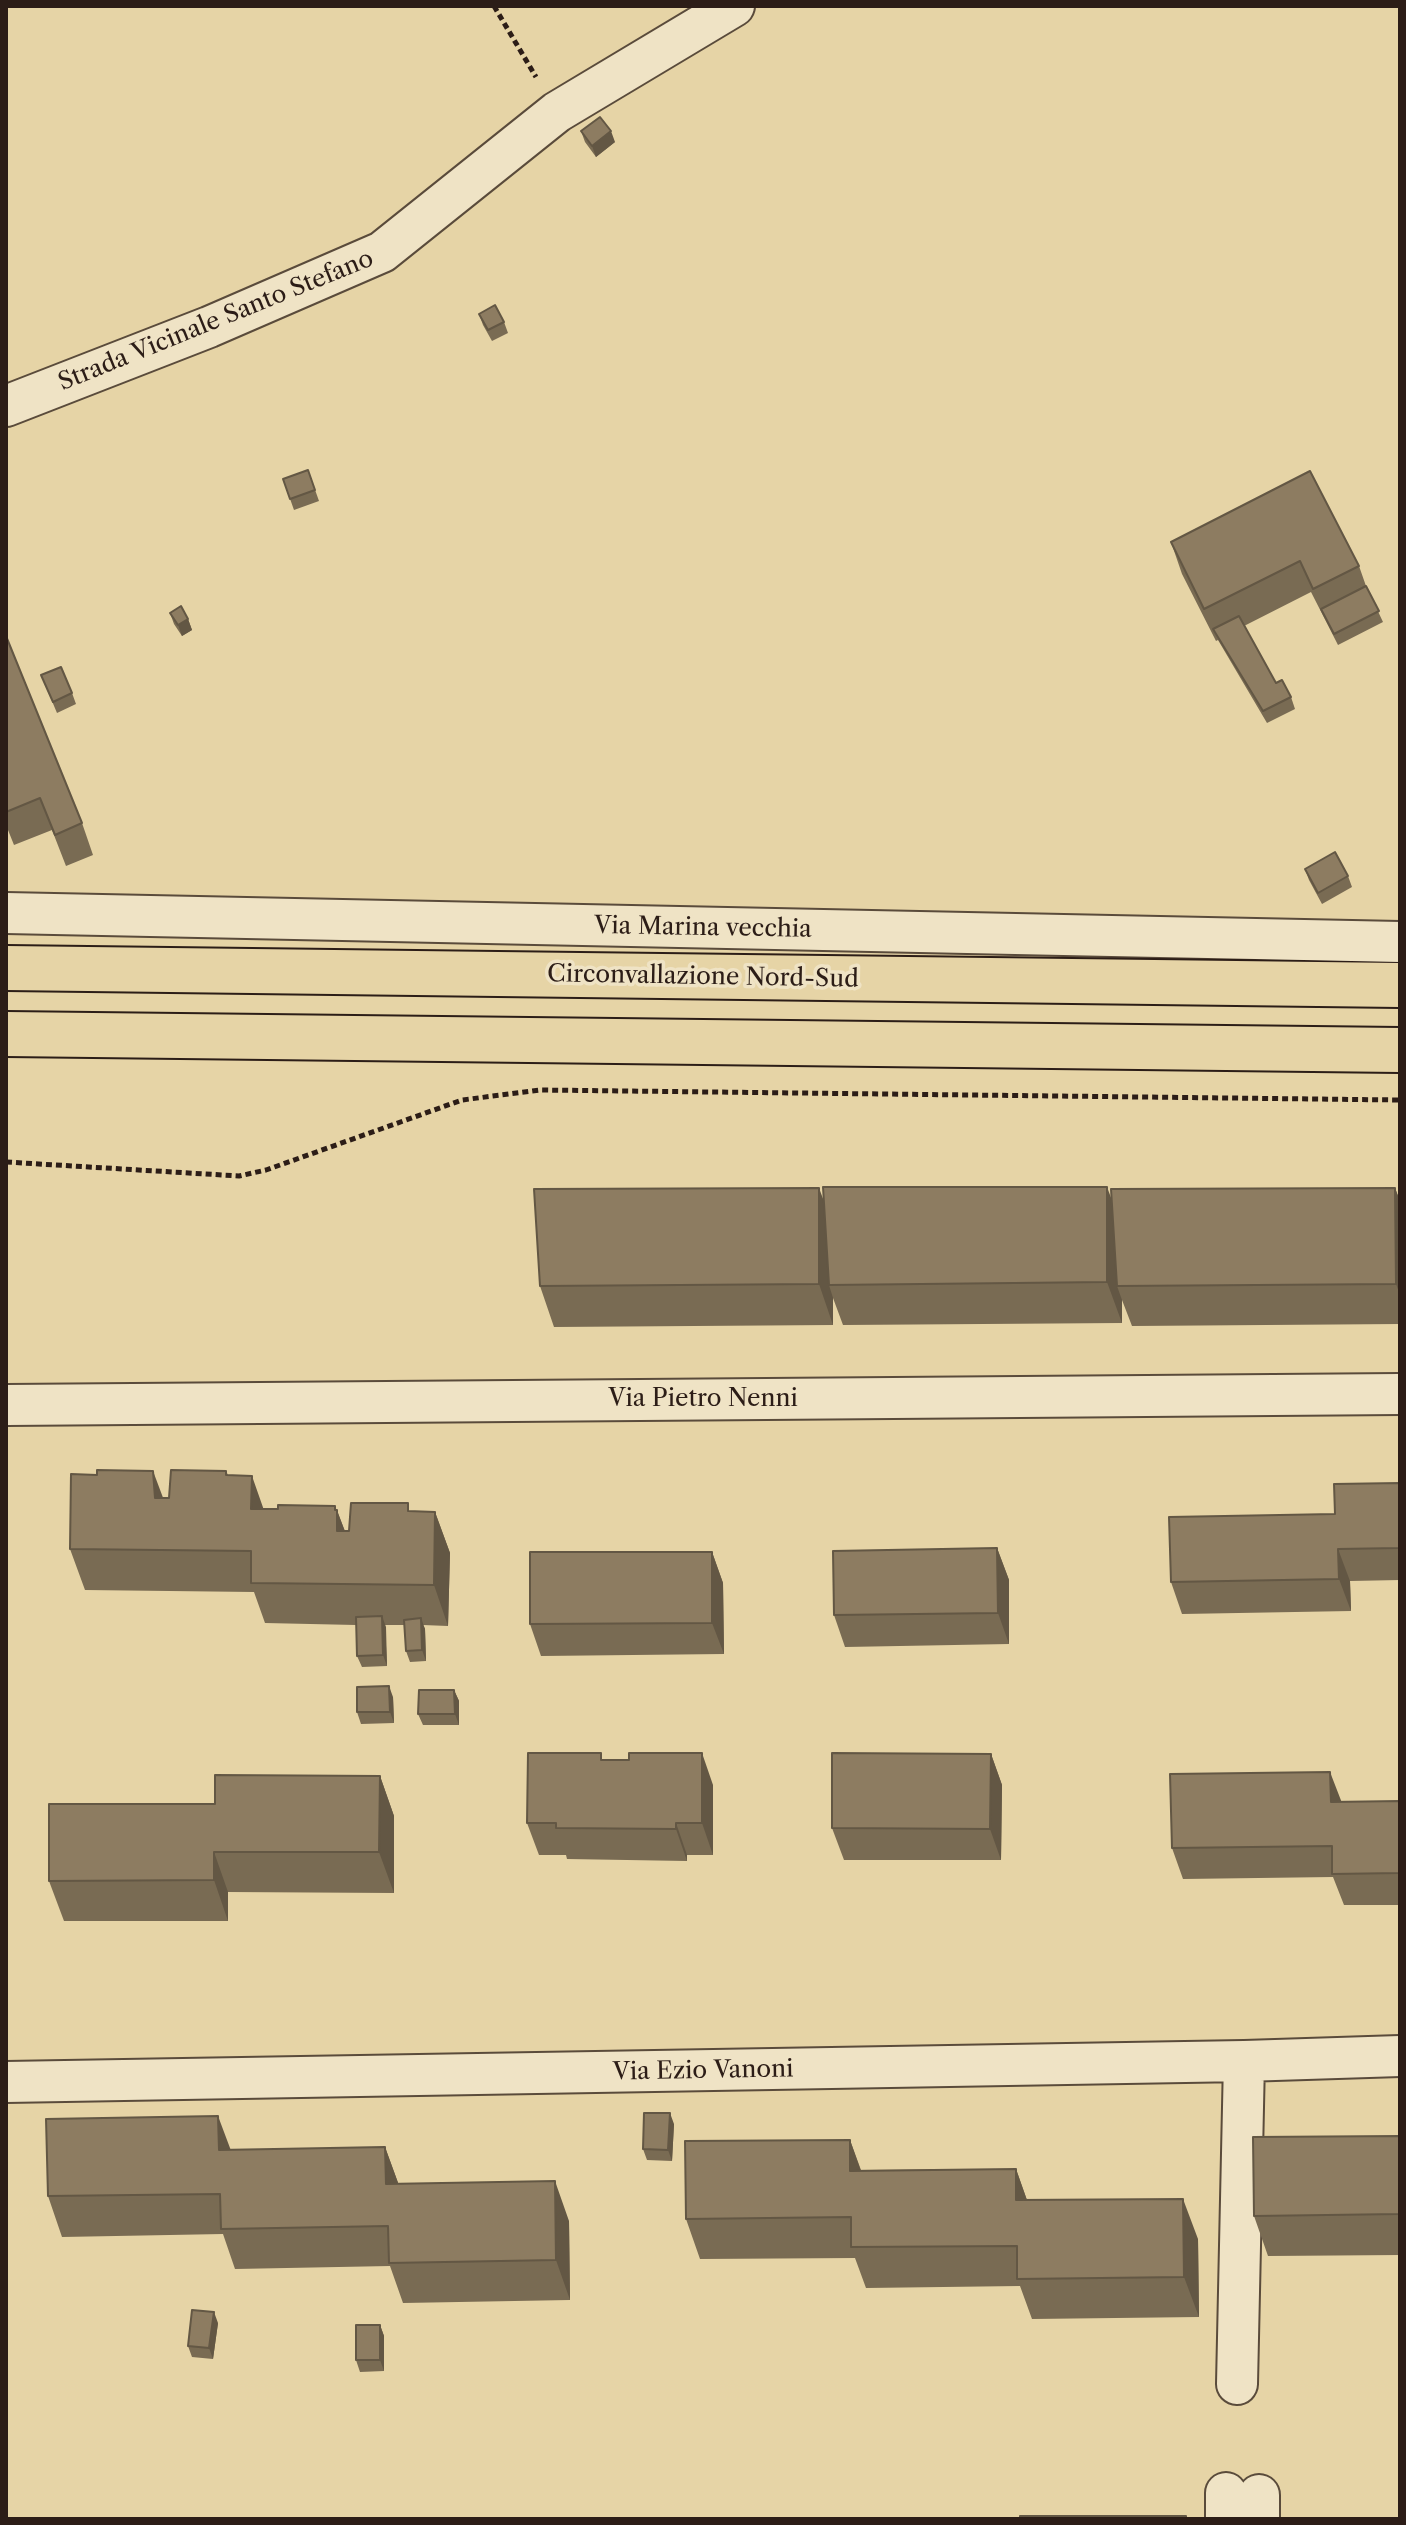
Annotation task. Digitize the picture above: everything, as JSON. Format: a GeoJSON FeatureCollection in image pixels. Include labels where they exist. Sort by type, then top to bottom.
{"type":"FeatureCollection","features":[{"type":"Feature","properties":{"kind":"main road","name":"Circonvallazione Nord-Sud"},"geometry":{"type":"LineString","coordinates":[[6,968],[1400,985]]}},
{"type":"Feature","properties":{"kind":"main road"},"geometry":{"type":"LineString","coordinates":[[6,1034],[1400,1050]]}},
{"type":"Feature","properties":{"kind":"street","name":"Strada Vicinale Santo Stefano"},"geometry":{"type":"LineString","coordinates":[[6,406],[209,327],[382,252],[557,112],[734,6]]}},
{"type":"Feature","properties":{"kind":"street","name":"Via Marina vecchia"},"geometry":{"type":"LineString","coordinates":[[6,913],[1400,942]]}},
{"type":"Feature","properties":{"kind":"street","name":"Via Pietro Nenni"},"geometry":{"type":"LineString","coordinates":[[6,1405],[1400,1394]]}},
{"type":"Feature","properties":{"kind":"street","name":"Via Ezio Vanoni"},"geometry":{"type":"LineString","coordinates":[[6,2082],[1400,2056]]}},
{"type":"Feature","properties":{"kind":"street"},"geometry":{"type":"LineString","coordinates":[[1237,2384],[1244,2061]]}},
{"type":"Feature","properties":{"kind":"path"},"geometry":{"type":"LineString","coordinates":[[494,6],[557,112]]}},
{"type":"Feature","properties":{"kind":"path"},"geometry":{"type":"LineString","coordinates":[[6,1162],[239,1176],[266,1170],[462,1100],[540,1090],[1400,1100]]}},
{"type":"Feature","properties":{"kind":"building"},"geometry":{"type":"Polygon","coordinates":[[[600,117],[611,131],[592,146],[581,131],[600,117]]]}},
{"type":"Feature","properties":{"kind":"building"},"geometry":{"type":"Polygon","coordinates":[[[495,305],[504,322],[488,330],[479,314],[495,305]]]}},
{"type":"Feature","properties":{"kind":"building"},"geometry":{"type":"Polygon","coordinates":[[[308,470],[315,490],[290,499],[283,479],[308,470]]]}},
{"type":"Feature","properties":{"kind":"building"},"geometry":{"type":"Polygon","coordinates":[[[1310,471],[1359,566],[1313,589],[1300,561],[1204,609],[1171,542],[1310,471]]]}},
{"type":"Feature","properties":{"kind":"building"},"geometry":{"type":"Polygon","coordinates":[[[1366,586],[1379,611],[1334,634],[1321,609],[1366,586]]]}},
{"type":"Feature","properties":{"kind":"building"},"geometry":{"type":"Polygon","coordinates":[[[181,606],[188,619],[178,625],[170,613],[181,606]]]}},
{"type":"Feature","properties":{"kind":"building"},"geometry":{"type":"Polygon","coordinates":[[[1239,616],[1276,683],[1282,680],[1291,697],[1263,711],[1213,629],[1239,616]]]}},
{"type":"Feature","properties":{"kind":"building"},"geometry":{"type":"Polygon","coordinates":[[[6,636],[82,823],[55,835],[40,798],[6,812],[6,636]]]}},
{"type":"Feature","properties":{"kind":"building"},"geometry":{"type":"Polygon","coordinates":[[[61,667],[72,693],[53,702],[41,675],[61,667]]]}},
{"type":"Feature","properties":{"kind":"building"},"geometry":{"type":"Polygon","coordinates":[[[1335,852],[1348,876],[1318,893],[1305,869],[1335,852]]]}},
{"type":"Feature","properties":{"kind":"building"},"geometry":{"type":"Polygon","coordinates":[[[823,1187],[1107,1187],[1107,1282],[829,1285],[823,1187]]]}},
{"type":"Feature","properties":{"kind":"building"},"geometry":{"type":"Polygon","coordinates":[[[819,1188],[819,1284],[540,1286],[534,1189],[819,1188]]]}},
{"type":"Feature","properties":{"kind":"building"},"geometry":{"type":"Polygon","coordinates":[[[1395,1188],[1396,1284],[1117,1286],[1111,1189],[1395,1188]]]}},
{"type":"Feature","properties":{"kind":"building"},"geometry":{"type":"Polygon","coordinates":[[[97,1470],[153,1471],[155,1498],[169,1498],[171,1470],[226,1471],[226,1475],[252,1476],[251,1509],[278,1509],[278,1505],[335,1506],[337,1531],[349,1531],[351,1503],[408,1503],[408,1511],[435,1512],[434,1585],[251,1583],[251,1551],[70,1549],[71,1474],[97,1475],[97,1470]]]}},
{"type":"Feature","properties":{"kind":"building"},"geometry":{"type":"Polygon","coordinates":[[[1400,1483],[1400,1548],[1338,1549],[1339,1579],[1171,1582],[1169,1517],[1335,1514],[1334,1484],[1400,1483]]]}},
{"type":"Feature","properties":{"kind":"building"},"geometry":{"type":"Polygon","coordinates":[[[997,1548],[998,1613],[834,1615],[833,1551],[997,1548]]]}},
{"type":"Feature","properties":{"kind":"building"},"geometry":{"type":"Polygon","coordinates":[[[530,1552],[712,1552],[712,1623],[530,1624],[530,1552]]]}},
{"type":"Feature","properties":{"kind":"building"},"geometry":{"type":"Polygon","coordinates":[[[382,1616],[383,1655],[357,1656],[356,1617],[382,1616]]]}},
{"type":"Feature","properties":{"kind":"building"},"geometry":{"type":"Polygon","coordinates":[[[421,1618],[422,1650],[406,1651],[404,1620],[421,1618]]]}},
{"type":"Feature","properties":{"kind":"building"},"geometry":{"type":"Polygon","coordinates":[[[389,1686],[390,1712],[357,1712],[357,1687],[389,1686]]]}},
{"type":"Feature","properties":{"kind":"building"},"geometry":{"type":"Polygon","coordinates":[[[419,1690],[454,1690],[455,1714],[418,1714],[419,1690]]]}},
{"type":"Feature","properties":{"kind":"building"},"geometry":{"type":"Polygon","coordinates":[[[528,1753],[601,1753],[601,1760],[629,1760],[629,1753],[702,1753],[702,1823],[676,1823],[676,1829],[556,1828],[556,1823],[527,1823],[528,1753]]]}},
{"type":"Feature","properties":{"kind":"building"},"geometry":{"type":"Polygon","coordinates":[[[832,1753],[991,1754],[990,1829],[832,1828],[832,1753]]]}},
{"type":"Feature","properties":{"kind":"building"},"geometry":{"type":"Polygon","coordinates":[[[1330,1772],[1331,1802],[1400,1801],[1400,1873],[1332,1874],[1332,1846],[1172,1848],[1170,1774],[1330,1772]]]}},
{"type":"Feature","properties":{"kind":"building"},"geometry":{"type":"Polygon","coordinates":[[[215,1775],[380,1776],[379,1852],[214,1852],[214,1880],[49,1881],[49,1804],[215,1804],[215,1775]]]}},
{"type":"Feature","properties":{"kind":"building"},"geometry":{"type":"Polygon","coordinates":[[[644,2113],[670,2113],[668,2150],[643,2149],[644,2113]]]}},
{"type":"Feature","properties":{"kind":"building"},"geometry":{"type":"Polygon","coordinates":[[[218,2116],[219,2150],[385,2147],[386,2184],[555,2181],[556,2260],[389,2263],[388,2226],[221,2229],[220,2194],[48,2196],[46,2119],[218,2116]]]}},
{"type":"Feature","properties":{"kind":"building"},"geometry":{"type":"Polygon","coordinates":[[[1400,2136],[1400,2214],[1254,2216],[1253,2137],[1400,2136]]]}},
{"type":"Feature","properties":{"kind":"building"},"geometry":{"type":"Polygon","coordinates":[[[850,2140],[850,2171],[1016,2169],[1016,2200],[1183,2199],[1184,2277],[1017,2279],[1017,2246],[851,2247],[851,2217],[686,2219],[685,2141],[850,2140]]]}},
{"type":"Feature","properties":{"kind":"building"},"geometry":{"type":"Polygon","coordinates":[[[192,2310],[214,2312],[209,2348],[188,2346],[192,2310]]]}},
{"type":"Feature","properties":{"kind":"building"},"geometry":{"type":"Polygon","coordinates":[[[356,2325],[380,2325],[380,2360],[356,2360],[356,2325]]]}},
{"type":"Feature","properties":{"kind":"building"},"geometry":{"type":"Polygon","coordinates":[[[1020,2516],[1186,2516],[1186,2519],[1020,2519],[1020,2516]]]}}]}
